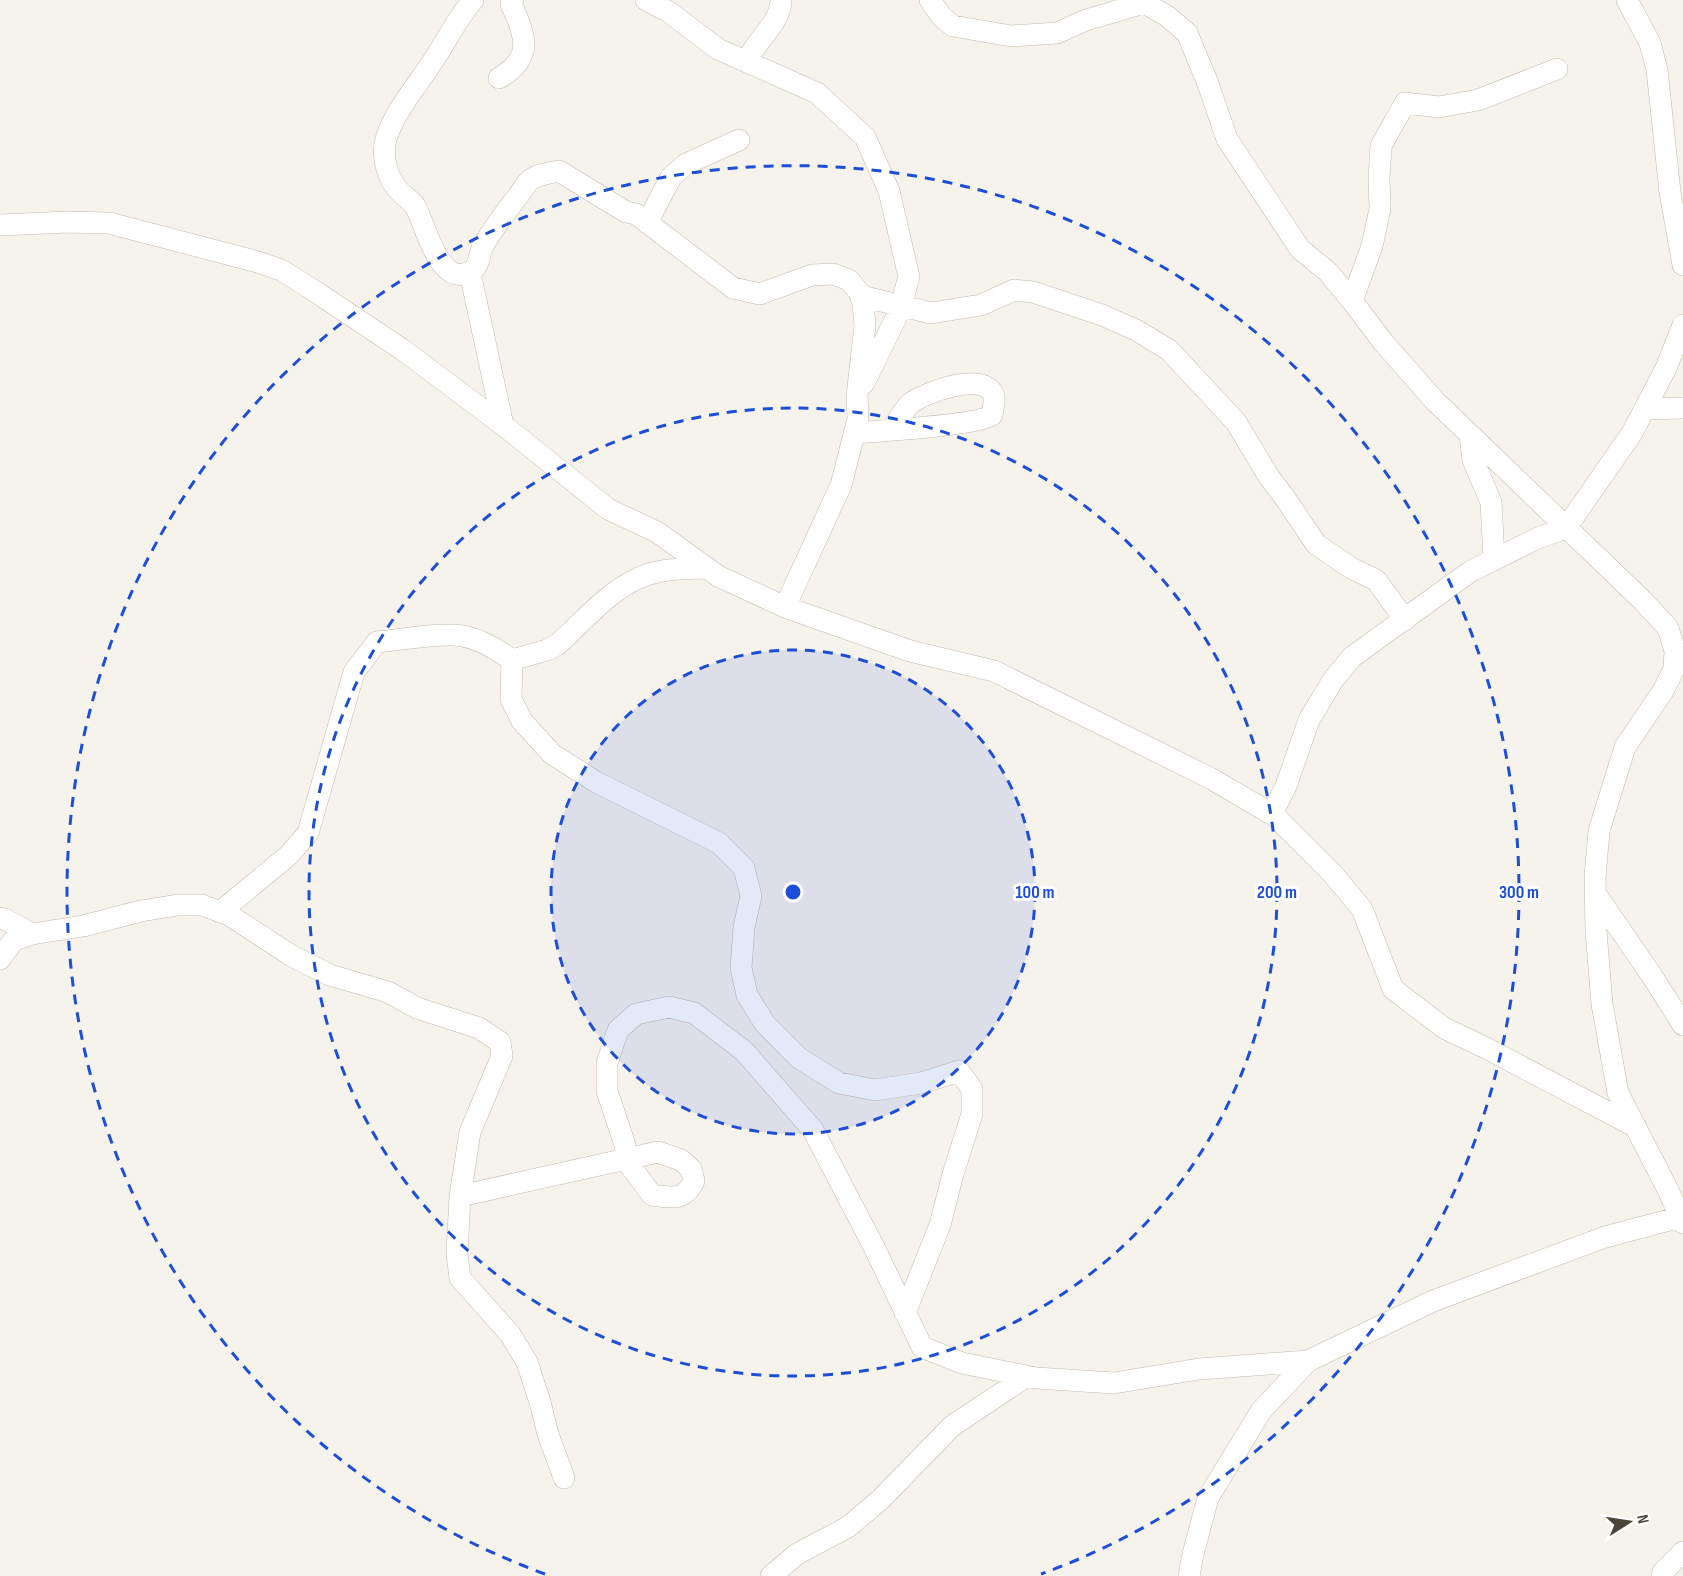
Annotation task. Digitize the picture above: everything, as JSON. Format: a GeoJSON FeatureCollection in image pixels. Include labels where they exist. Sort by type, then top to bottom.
{"type":"FeatureCollection","features":[{"type":"Feature","properties":{"kind":"street"},"geometry":{"type":"LineString","coordinates":[[473,0],[453,26],[397,116],[385,147],[388,175],[394,186],[415,205],[438,257],[449,270],[459,274],[470,273],[476,267],[482,249],[499,221],[530,181],[542,174],[560,171],[647,223],[733,288],[759,294],[812,274],[833,274],[849,280],[861,296],[864,326],[857,396],[858,419],[841,485],[785,607]]}},
{"type":"Feature","properties":{"kind":"street"},"geometry":{"type":"LineString","coordinates":[[499,78],[520,62],[524,46],[523,33],[511,4],[513,0]]}},
{"type":"Feature","properties":{"kind":"street"},"geometry":{"type":"LineString","coordinates":[[646,0],[669,12],[718,49],[817,93],[866,137],[889,191],[909,277],[902,306],[857,396]]}},
{"type":"Feature","properties":{"kind":"street"},"geometry":{"type":"LineString","coordinates":[[747,62],[758,42],[776,20],[781,0]]}},
{"type":"Feature","properties":{"kind":"street"},"geometry":{"type":"LineString","coordinates":[[930,0],[942,17],[953,26],[1011,36],[1057,33],[1086,20],[1141,1],[1167,16],[1187,33],[1227,139],[1300,249],[1328,272],[1383,342],[1435,401],[1642,600],[1668,628],[1675,651],[1671,677],[1625,747],[1599,831],[1595,893],[1602,1004],[1618,1094],[1682,1220],[1605,1237],[1432,1301],[1308,1361],[1261,1411],[1208,1498],[1189,1576]]}},
{"type":"Feature","properties":{"kind":"street"},"geometry":{"type":"LineString","coordinates":[[1627,0],[1650,43],[1657,70],[1670,192],[1683,265]]}},
{"type":"Feature","properties":{"kind":"street"},"geometry":{"type":"LineString","coordinates":[[1352,301],[1372,246],[1380,210],[1381,146],[1405,103],[1439,107],[1478,100],[1557,69]]}},
{"type":"Feature","properties":{"kind":"street"},"geometry":{"type":"LineString","coordinates":[[647,223],[671,177],[686,164],[739,140]]}},
{"type":"Feature","properties":{"kind":"street"},"geometry":{"type":"LineString","coordinates":[[0,225],[109,223],[281,270],[404,350],[608,509],[657,532],[707,568],[748,591],[785,607],[910,651],[994,671],[1210,778],[1272,814],[1304,843],[1362,909],[1394,990],[1444,1028],[1636,1127]]}},
{"type":"Feature","properties":{"kind":"street"},"geometry":{"type":"LineString","coordinates":[[470,273],[503,425]]}},
{"type":"Feature","properties":{"kind":"street"},"geometry":{"type":"LineString","coordinates":[[861,296],[931,313],[981,304],[1014,290],[1033,292],[1121,323],[1168,350],[1236,422],[1269,477],[1316,544],[1343,563],[1376,580],[1405,620]]}},
{"type":"Feature","properties":{"kind":"street"},"geometry":{"type":"LineString","coordinates":[[1272,814],[1286,786],[1309,720],[1333,680],[1352,657],[1471,571],[1538,538],[1566,528],[1646,409],[1683,325]]}},
{"type":"Feature","properties":{"kind":"street"},"geometry":{"type":"LineString","coordinates":[[1646,409],[1683,408]]}},
{"type":"Feature","properties":{"kind":"street"},"geometry":{"type":"LineString","coordinates":[[854,433],[892,429]]}},
{"type":"Feature","properties":{"kind":"street"},"geometry":{"type":"LineString","coordinates":[[1470,435],[1473,460],[1491,502],[1494,559]]}},
{"type":"Feature","properties":{"kind":"street"},"geometry":{"type":"LineString","coordinates":[[219,912],[290,855],[308,833],[354,672],[377,642],[453,635],[477,640],[512,660],[557,645],[612,595],[640,577],[673,569],[707,568]]}},
{"type":"Feature","properties":{"kind":"street"},"geometry":{"type":"LineString","coordinates":[[512,660],[511,699],[522,721],[552,754],[596,782],[719,843],[744,868],[751,896],[744,927],[741,968],[747,995],[765,1024],[799,1058],[838,1083],[874,1089],[921,1083],[959,1071],[972,1089],[972,1114],[940,1225],[905,1313]]}},
{"type":"Feature","properties":{"kind":"street"},"geometry":{"type":"LineString","coordinates":[[1595,893],[1683,1025]]}},
{"type":"Feature","properties":{"kind":"street"},"geometry":{"type":"LineString","coordinates":[[0,958],[14,940],[33,934],[83,926],[141,911],[178,905],[202,905],[229,915],[292,956],[330,975],[388,992],[417,1008],[479,1028],[500,1042],[502,1056],[470,1132],[460,1196],[457,1254],[460,1278],[510,1334],[526,1362],[564,1478]]}},
{"type":"Feature","properties":{"kind":"street"},"geometry":{"type":"LineString","coordinates":[[2,917],[33,934]]}},
{"type":"Feature","properties":{"kind":"street"},"geometry":{"type":"LineString","coordinates":[[460,1196],[625,1159],[625,1144],[607,1091],[607,1063],[618,1030],[636,1014],[669,1007],[694,1013],[744,1051],[813,1130],[874,1247],[922,1347],[962,1364],[1027,1376],[1114,1383],[1199,1369],[1308,1361]]}},
{"type":"Feature","properties":{"kind":"street"},"geometry":{"type":"LineString","coordinates":[[771,1576],[796,1554],[848,1527],[880,1500],[952,1426],[1027,1376]]}},
{"type":"Feature","properties":{"kind":"street"},"geometry":{"type":"LineString","coordinates":[[1662,1576],[1663,1572],[1683,1552]]}}]}
